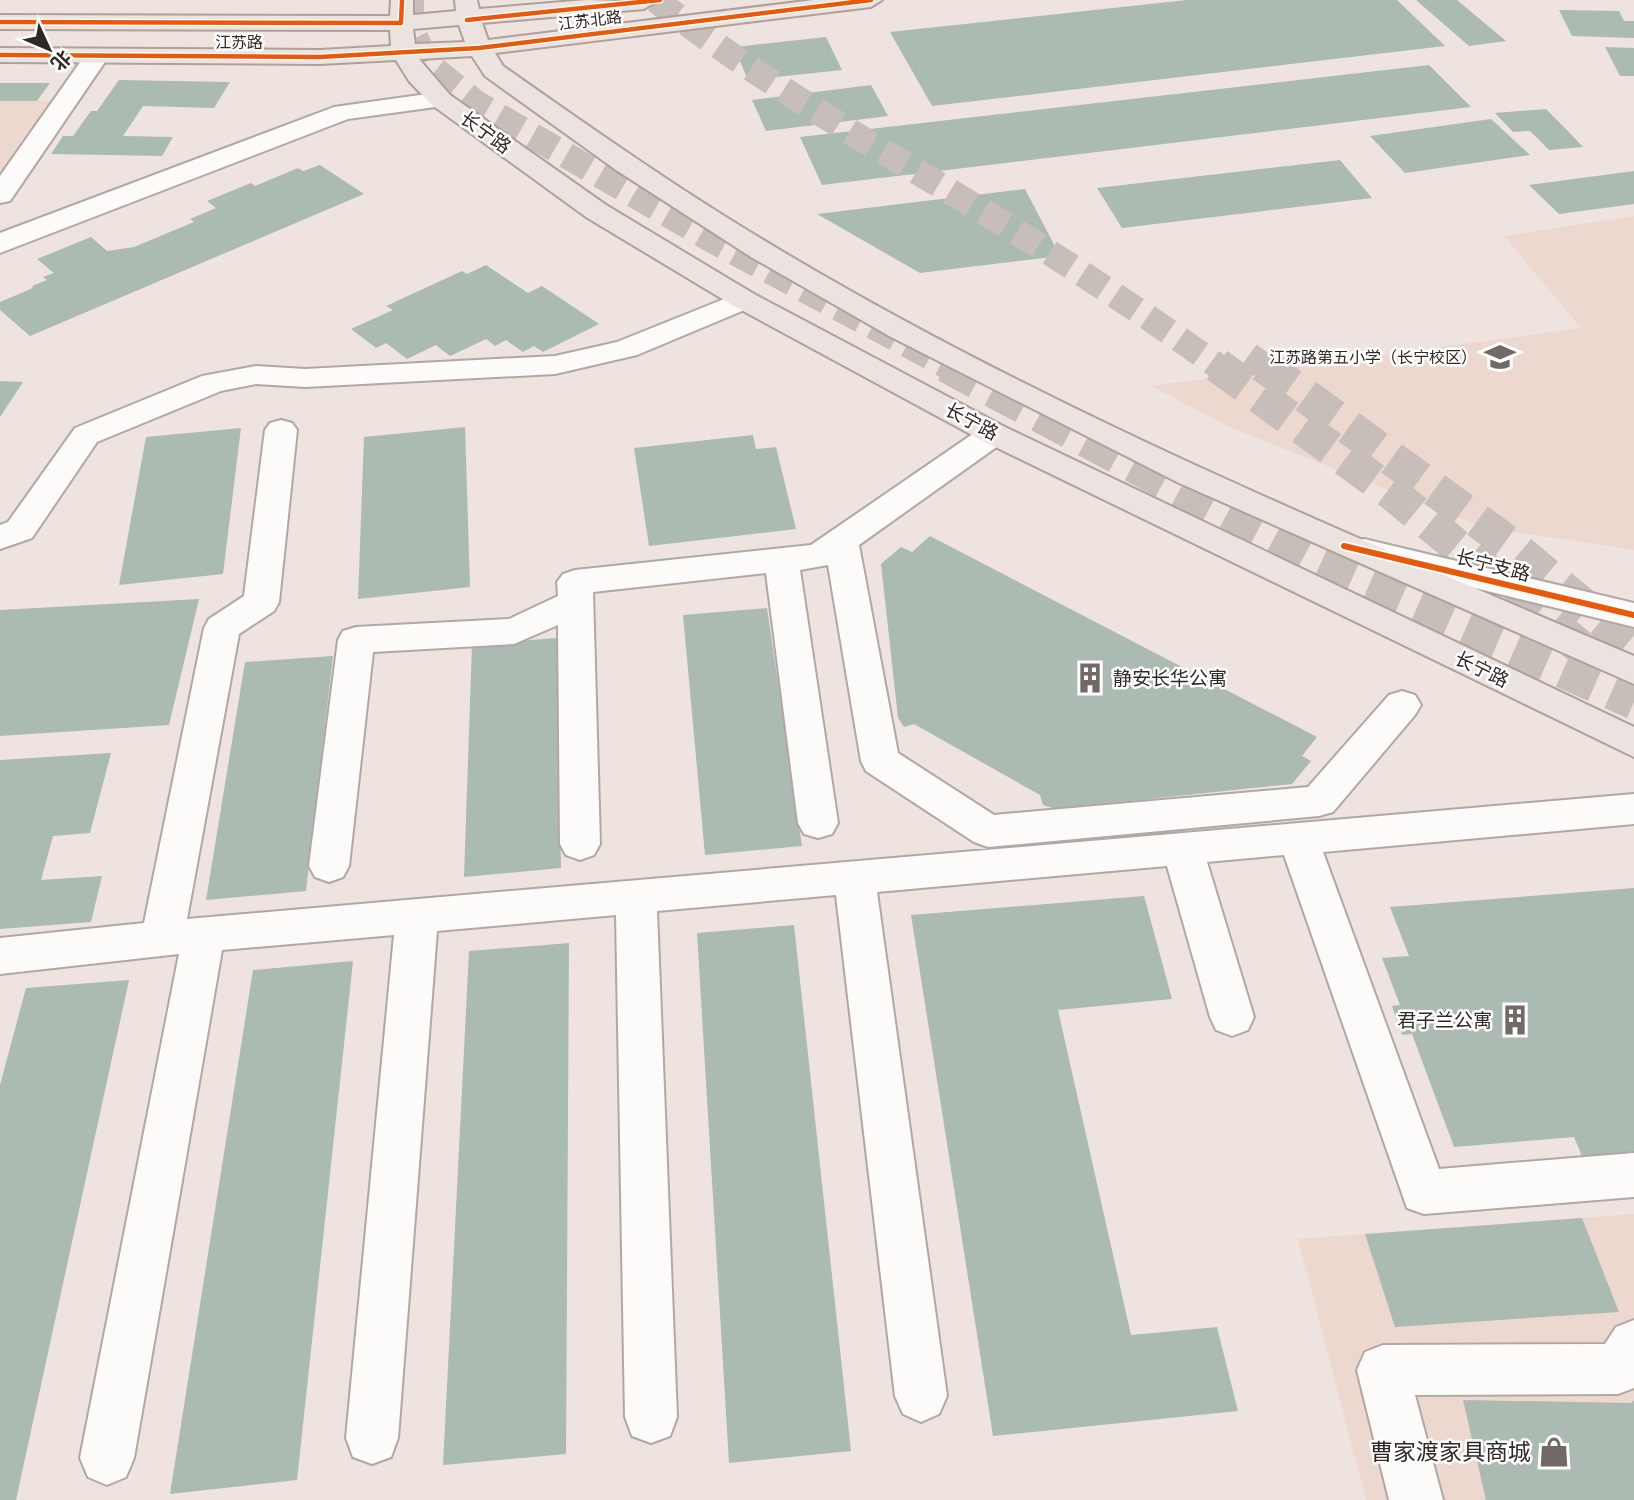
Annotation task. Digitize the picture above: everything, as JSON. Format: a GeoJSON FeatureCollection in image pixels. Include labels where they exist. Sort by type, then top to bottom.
{"type":"FeatureCollection","features":[{"type":"Feature","properties":{"kind":"main road","name":"江苏北路"},"geometry":{"type":"LineString","coordinates":[[470,23],[660,0]]}},
{"type":"Feature","properties":{"kind":"main road","name":"江苏北路"},"geometry":{"type":"LineString","coordinates":[[470,23],[871,0]]}},
{"type":"Feature","properties":{"kind":"main road","name":"江苏路"},"geometry":{"type":"LineString","coordinates":[[0,22],[401,25],[470,23]]}},
{"type":"Feature","properties":{"kind":"main road"},"geometry":{"type":"LineString","coordinates":[[470,23],[494,71],[653,185],[879,317],[1060,411],[1345,546],[1634,671]]}},
{"type":"Feature","properties":{"kind":"main road","name":"江苏路"},"geometry":{"type":"LineString","coordinates":[[0,55],[320,57],[401,25]]}},
{"type":"Feature","properties":{"kind":"main road","name":"长宁路"},"geometry":{"type":"LineString","coordinates":[[401,25],[419,79],[441,100],[596,211],[744,300],[994,434],[1634,743]]}},
{"type":"Feature","properties":{"kind":"street"},"geometry":{"type":"LineString","coordinates":[[0,195],[97,56]]}},
{"type":"Feature","properties":{"kind":"street"},"geometry":{"type":"LineString","coordinates":[[0,245],[6,240],[343,112],[441,100]]}},
{"type":"Feature","properties":{"kind":"street"},"geometry":{"type":"LineString","coordinates":[[0,538],[20,530],[86,435],[213,383],[257,376],[305,378],[555,365],[626,349],[744,300]]}},
{"type":"Feature","properties":{"kind":"street"},"geometry":{"type":"LineString","coordinates":[[107,1458],[183,936],[222,628],[261,602],[281,430]]}},
{"type":"Feature","properties":{"kind":"street"},"geometry":{"type":"LineString","coordinates":[[580,844],[575,582],[820,556],[994,434]]}},
{"type":"Feature","properties":{"kind":"street"},"geometry":{"type":"LineString","coordinates":[[841,541],[880,761],[988,831],[1316,825],[1634,809]]}},
{"type":"Feature","properties":{"kind":"street","name":"长宁支路"},"geometry":{"type":"LineString","coordinates":[[1345,546],[1634,615]]}},
{"type":"Feature","properties":{"kind":"street"},"geometry":{"type":"LineString","coordinates":[[782,562],[818,823]]}},
{"type":"Feature","properties":{"kind":"street"},"geometry":{"type":"LineString","coordinates":[[329,866],[356,640],[514,631],[576,603]]}},
{"type":"Feature","properties":{"kind":"street"},"geometry":{"type":"LineString","coordinates":[[0,956],[183,936],[1183,849],[1316,825],[1402,705]]}},
{"type":"Feature","properties":{"kind":"street"},"geometry":{"type":"LineString","coordinates":[[1316,825],[1423,1192],[1634,1175]]}},
{"type":"Feature","properties":{"kind":"street"},"geometry":{"type":"LineString","coordinates":[[1183,849],[1233,1017]]}},
{"type":"Feature","properties":{"kind":"street"},"geometry":{"type":"LineString","coordinates":[[854,877],[921,1396]]}},
{"type":"Feature","properties":{"kind":"street"},"geometry":{"type":"LineString","coordinates":[[636,896],[651,1417]]}},
{"type":"Feature","properties":{"kind":"street"},"geometry":{"type":"LineString","coordinates":[[372,1438],[417,915]]}},
{"type":"Feature","properties":{"kind":"street"},"geometry":{"type":"LineString","coordinates":[[1416,1500],[1383,1370],[1618,1368],[1634,1345]]}},
{"type":"Feature","properties":{"kind":"shaded area"},"geometry":{"type":"Polygon","coordinates":[[[0,101],[52,101],[0,175],[0,101]]]}},
{"type":"Feature","properties":{"kind":"shaded area","name":"江苏路第五小学（长宁校区）"},"geometry":{"type":"Polygon","coordinates":[[[1634,216],[1634,550],[1482,527],[1234,429],[1151,386],[1581,328],[1504,236],[1634,216]]]}},
{"type":"Feature","properties":{"kind":"shaded area"},"geometry":{"type":"Polygon","coordinates":[[[1634,1214],[1634,1500],[1366,1500],[1298,1239],[1634,1214]]]}},
{"type":"Feature","properties":{"kind":"building"},"geometry":{"type":"Polygon","coordinates":[[[1187,0],[1397,0],[1445,46],[932,106],[890,32],[1187,0]]]}},
{"type":"Feature","properties":{"kind":"building"},"geometry":{"type":"Polygon","coordinates":[[[1416,0],[1457,0],[1506,41],[1469,46],[1416,0]]]}},
{"type":"Feature","properties":{"kind":"building"},"geometry":{"type":"Polygon","coordinates":[[[1559,10],[1619,11],[1624,21],[1634,21],[1634,38],[1572,36],[1559,10]]]}},
{"type":"Feature","properties":{"kind":"building"},"geometry":{"type":"Polygon","coordinates":[[[826,37],[842,70],[748,80],[734,47],[826,37]]]}},
{"type":"Feature","properties":{"kind":"building"},"geometry":{"type":"Polygon","coordinates":[[[1605,47],[1634,48],[1634,76],[1620,76],[1605,47]]]}},
{"type":"Feature","properties":{"kind":"building"},"geometry":{"type":"Polygon","coordinates":[[[1429,65],[1471,107],[822,185],[800,137],[1429,65]]]}},
{"type":"Feature","properties":{"kind":"building"},"geometry":{"type":"Polygon","coordinates":[[[119,80],[230,82],[214,108],[143,106],[123,136],[173,137],[162,156],[51,154],[63,136],[73,136],[91,111],[97,111],[119,80]]]}},
{"type":"Feature","properties":{"kind":"building"},"geometry":{"type":"Polygon","coordinates":[[[0,83],[50,83],[37,101],[0,101],[0,83]]]}},
{"type":"Feature","properties":{"kind":"building"},"geometry":{"type":"Polygon","coordinates":[[[871,85],[888,116],[766,131],[752,100],[871,85]]]}},
{"type":"Feature","properties":{"kind":"building"},"geometry":{"type":"Polygon","coordinates":[[[1546,109],[1583,147],[1549,150],[1530,131],[1513,132],[1495,113],[1546,109]]]}},
{"type":"Feature","properties":{"kind":"building"},"geometry":{"type":"Polygon","coordinates":[[[1491,119],[1530,155],[1405,173],[1370,136],[1491,119]]]}},
{"type":"Feature","properties":{"kind":"building"},"geometry":{"type":"Polygon","coordinates":[[[1340,160],[1372,198],[1122,228],[1097,188],[1340,160]]]}},
{"type":"Feature","properties":{"kind":"building"},"geometry":{"type":"Polygon","coordinates":[[[320,165],[364,194],[30,336],[0,310],[0,302],[33,288],[32,286],[47,280],[43,277],[54,273],[37,259],[91,237],[107,251],[134,247],[194,222],[190,219],[216,208],[207,201],[251,183],[255,186],[298,168],[303,171],[320,165]]]}},
{"type":"Feature","properties":{"kind":"building"},"geometry":{"type":"Polygon","coordinates":[[[1634,171],[1634,204],[1559,214],[1529,185],[1634,171]]]}},
{"type":"Feature","properties":{"kind":"building"},"geometry":{"type":"Polygon","coordinates":[[[1025,189],[1060,256],[920,273],[817,214],[1025,189]]]}},
{"type":"Feature","properties":{"kind":"building"},"geometry":{"type":"Polygon","coordinates":[[[486,265],[528,293],[542,286],[599,324],[543,352],[534,346],[523,352],[506,340],[495,346],[486,339],[450,356],[436,345],[407,359],[386,343],[376,348],[351,329],[393,310],[386,306],[462,271],[467,274],[486,265]]]}},
{"type":"Feature","properties":{"kind":"building"},"geometry":{"type":"Polygon","coordinates":[[[0,381],[23,382],[0,417],[0,381]]]}},
{"type":"Feature","properties":{"kind":"building"},"geometry":{"type":"Polygon","coordinates":[[[465,427],[470,587],[358,599],[364,437],[465,427]]]}},
{"type":"Feature","properties":{"kind":"building"},"geometry":{"type":"Polygon","coordinates":[[[241,428],[223,574],[119,585],[146,437],[241,428]]]}},
{"type":"Feature","properties":{"kind":"building"},"geometry":{"type":"Polygon","coordinates":[[[753,435],[756,449],[776,447],[796,529],[649,546],[634,448],[753,435]]]}},
{"type":"Feature","properties":{"kind":"building","name":"静安长华公寓"},"geometry":{"type":"Polygon","coordinates":[[[930,536],[1317,737],[1302,756],[1311,761],[1292,784],[1055,809],[1043,805],[1040,795],[914,724],[904,727],[898,718],[881,564],[901,547],[912,552],[930,536]]]}},
{"type":"Feature","properties":{"kind":"building"},"geometry":{"type":"Polygon","coordinates":[[[199,599],[169,725],[0,736],[0,610],[199,599]]]}},
{"type":"Feature","properties":{"kind":"building"},"geometry":{"type":"Polygon","coordinates":[[[767,608],[802,846],[705,855],[683,615],[767,608]]]}},
{"type":"Feature","properties":{"kind":"building"},"geometry":{"type":"Polygon","coordinates":[[[558,638],[561,868],[464,877],[472,644],[558,638]]]}},
{"type":"Feature","properties":{"kind":"building"},"geometry":{"type":"Polygon","coordinates":[[[333,656],[306,891],[206,900],[245,662],[333,656]]]}},
{"type":"Feature","properties":{"kind":"building"},"geometry":{"type":"Polygon","coordinates":[[[111,753],[90,833],[53,836],[41,880],[102,876],[91,922],[0,929],[0,760],[111,753]]]}},
{"type":"Feature","properties":{"kind":"building","name":"君子兰公寓"},"geometry":{"type":"Polygon","coordinates":[[[1634,888],[1634,1158],[1584,1161],[1574,1137],[1454,1147],[1412,1034],[1402,1035],[1392,1006],[1400,1005],[1382,958],[1409,956],[1390,907],[1634,888]]]}},
{"type":"Feature","properties":{"kind":"building"},"geometry":{"type":"Polygon","coordinates":[[[1144,896],[1172,999],[1058,1010],[1131,1335],[1217,1327],[1238,1411],[993,1436],[911,915],[1144,896]]]}},
{"type":"Feature","properties":{"kind":"building"},"geometry":{"type":"Polygon","coordinates":[[[794,925],[851,1451],[729,1463],[697,933],[794,925]]]}},
{"type":"Feature","properties":{"kind":"building"},"geometry":{"type":"Polygon","coordinates":[[[569,943],[566,1454],[443,1465],[469,951],[569,943]]]}},
{"type":"Feature","properties":{"kind":"building"},"geometry":{"type":"Polygon","coordinates":[[[353,961],[297,1480],[170,1494],[253,970],[353,961]]]}},
{"type":"Feature","properties":{"kind":"building"},"geometry":{"type":"Polygon","coordinates":[[[129,980],[16,1500],[0,1500],[0,1085],[26,988],[129,980]]]}},
{"type":"Feature","properties":{"kind":"building"},"geometry":{"type":"Polygon","coordinates":[[[1582,1218],[1619,1312],[1395,1327],[1365,1234],[1582,1218]]]}},
{"type":"Feature","properties":{"kind":"building","name":"曹家渡家具商城"},"geometry":{"type":"Polygon","coordinates":[[[1463,1400],[1631,1403],[1634,1400],[1634,1500],[1486,1500],[1463,1400]]]}},
{"type":"Feature","properties":{"kind":"tunnel"},"geometry":{"type":"LineString","coordinates":[[411,0],[411,29],[428,64],[476,103],[712,240],[949,367]]}},
{"type":"Feature","properties":{"kind":"tunnel"},"geometry":{"type":"LineString","coordinates":[[656,0],[779,87],[1051,254],[1219,367]]}},
{"type":"Feature","properties":{"kind":"tunnel"},"geometry":{"type":"LineString","coordinates":[[1249,355],[1265,367]]}},
{"type":"Feature","properties":{"kind":"tunnel"},"geometry":{"type":"LineString","coordinates":[[946,365],[1313,561],[1634,702]]}},
{"type":"Feature","properties":{"kind":"tunnel"},"geometry":{"type":"LineString","coordinates":[[1217,365],[1392,493],[1590,655]]}},
{"type":"Feature","properties":{"kind":"tunnel"},"geometry":{"type":"LineString","coordinates":[[1263,365],[1511,545],[1634,648]]}},
{"type":"Feature","properties":{"kind":"cycle path"},"geometry":{"type":"LineString","coordinates":[[0,22],[401,23],[402,0]]}},
{"type":"Feature","properties":{"kind":"cycle path"},"geometry":{"type":"LineString","coordinates":[[467,20],[660,0]]}},
{"type":"Feature","properties":{"kind":"cycle path"},"geometry":{"type":"LineString","coordinates":[[0,55],[320,57],[479,48],[871,0]]}},
{"type":"Feature","properties":{"kind":"cycle path"},"geometry":{"type":"LineString","coordinates":[[1344,546],[1634,615]]}},
{"type":"Feature","properties":{"kind":"place","name":"江苏路第五小学（长宁校区）"},"geometry":{"type":"Point","coordinates":[1500,357]}},
{"type":"Feature","properties":{"kind":"place","name":"静安长华公寓"},"geometry":{"type":"Point","coordinates":[1090,678]}},
{"type":"Feature","properties":{"kind":"place","name":"君子兰公寓"},"geometry":{"type":"Point","coordinates":[1515,1020]}},
{"type":"Feature","properties":{"kind":"place","name":"曹家渡家具商城"},"geometry":{"type":"Point","coordinates":[1554,1452]}}]}
